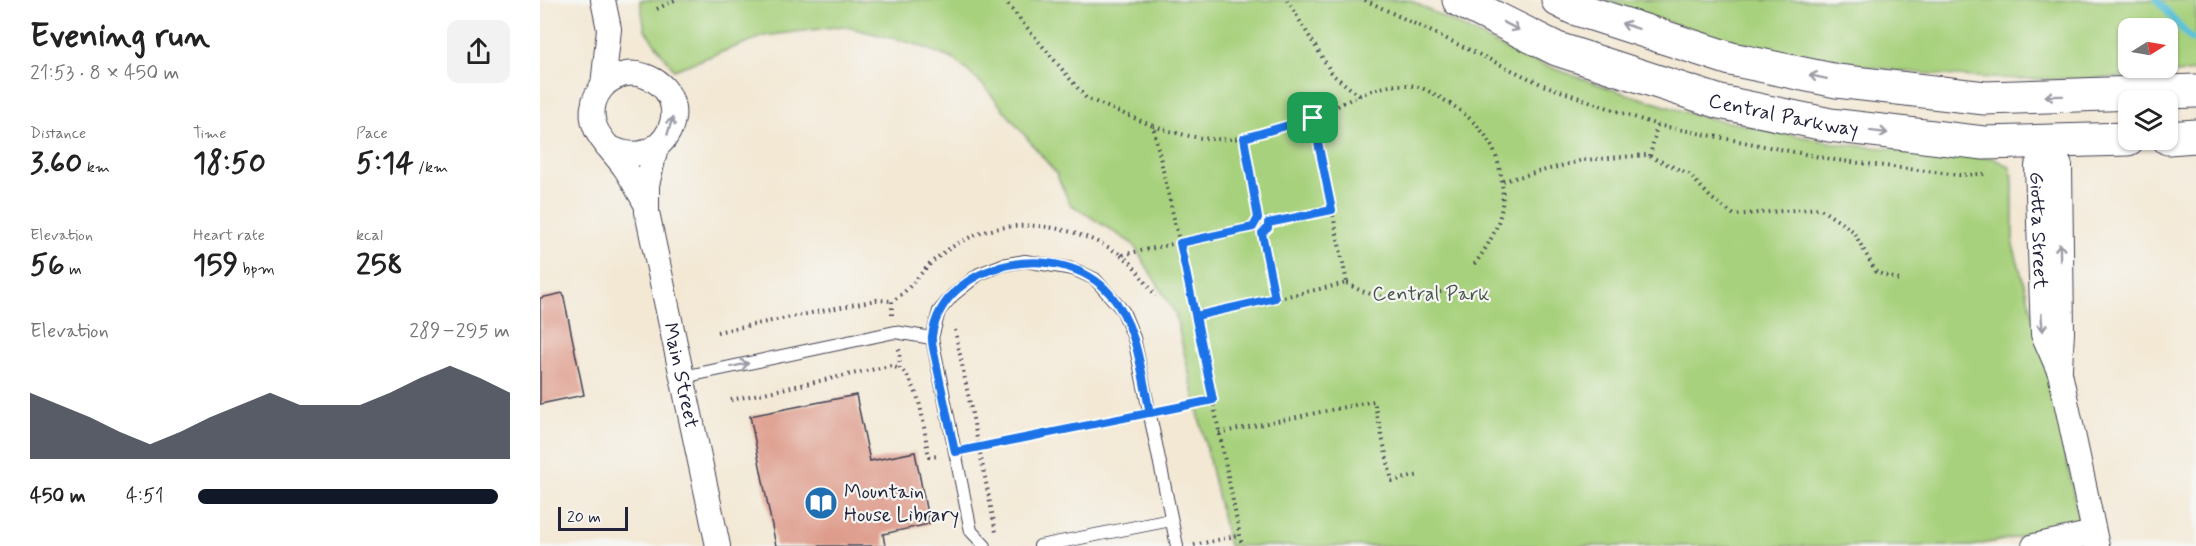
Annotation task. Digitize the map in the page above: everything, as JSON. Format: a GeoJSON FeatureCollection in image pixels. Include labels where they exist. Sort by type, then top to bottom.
{"type":"FeatureCollection","features":[{"type":"Feature","properties":{"kind":"main road","name":"Central Parkway"},"geometry":{"type":"LineString","coordinates":[[1459,0],[1557,49],[1720,102],[1830,125],[1939,140],[1984,143],[2118,139]]}},
{"type":"Feature","properties":{"kind":"main road"},"geometry":{"type":"LineString","coordinates":[[1558,0],[1574,8],[1731,59],[1837,81],[1984,98],[2196,91]]}},
{"type":"Feature","properties":{"kind":"main road"},"geometry":{"type":"LineString","coordinates":[[2178,104],[2196,102]]}},
{"type":"Feature","properties":{"kind":"main road"},"geometry":{"type":"LineString","coordinates":[[2049,141],[2084,116],[2118,111]]}},
{"type":"Feature","properties":{"kind":"main road"},"geometry":{"type":"LineString","coordinates":[[2178,137],[2196,136]]}},
{"type":"Feature","properties":{"kind":"street"},"geometry":{"type":"LineString","coordinates":[[603,0],[609,28],[603,86]]}},
{"type":"Feature","properties":{"kind":"street"},"geometry":{"type":"LineString","coordinates":[[609,28],[640,74]]}},
{"type":"Feature","properties":{"kind":"street"},"geometry":{"type":"LineString","coordinates":[[626,74],[640,74],[663,87],[674,112],[672,126],[666,138],[656,148],[631,155],[607,146],[598,136],[592,117],[595,98],[603,86],[613,78],[626,74]]}},
{"type":"Feature","properties":{"kind":"street","name":"Giotta Street"},"geometry":{"type":"LineString","coordinates":[[2049,141],[2060,166],[2062,332],[2060,373],[2096,540]]}},
{"type":"Feature","properties":{"kind":"street","name":"Main Street"},"geometry":{"type":"LineString","coordinates":[[607,146],[625,168],[646,204],[718,546]]}},
{"type":"Feature","properties":{"kind":"street","name":"Main Street"},"geometry":{"type":"LineString","coordinates":[[646,204],[656,148]]}},
{"type":"Feature","properties":{"kind":"street"},"geometry":{"type":"LineString","coordinates":[[2034,546],[2096,540]]}},
{"type":"Feature","properties":{"kind":"lane"},"geometry":{"type":"LineString","coordinates":[[985,546],[971,531],[932,338],[939,311],[979,274],[1002,265],[1025,261],[1073,269],[1095,279],[1123,311],[1134,338],[1177,546]]}},
{"type":"Feature","properties":{"kind":"lane"},"geometry":{"type":"LineString","coordinates":[[683,377],[895,332],[932,338]]}},
{"type":"Feature","properties":{"kind":"lane"},"geometry":{"type":"LineString","coordinates":[[1040,546],[1171,520]]}},
{"type":"Feature","properties":{"kind":"path"},"geometry":{"type":"LineString","coordinates":[[657,9],[675,0]]}},
{"type":"Feature","properties":{"kind":"path"},"geometry":{"type":"LineString","coordinates":[[1004,0],[1086,98],[1153,126],[1193,139],[1244,138],[1313,118],[1378,87],[1415,86],[1444,100],[1473,120],[1493,148],[1503,181],[1502,212],[1492,240],[1474,265]]}},
{"type":"Feature","properties":{"kind":"path"},"geometry":{"type":"LineString","coordinates":[[1287,0],[1333,75],[1360,96]]}},
{"type":"Feature","properties":{"kind":"path"},"geometry":{"type":"LineString","coordinates":[[1313,118],[1347,283],[1360,292],[1397,299],[1434,294],[1457,287]]}},
{"type":"Feature","properties":{"kind":"path"},"geometry":{"type":"LineString","coordinates":[[1650,156],[1657,125]]}},
{"type":"Feature","properties":{"kind":"path"},"geometry":{"type":"LineString","coordinates":[[1153,126],[1196,316],[1242,546]]}},
{"type":"Feature","properties":{"kind":"path"},"geometry":{"type":"LineString","coordinates":[[1244,138],[1258,218],[1253,227]]}},
{"type":"Feature","properties":{"kind":"path"},"geometry":{"type":"LineString","coordinates":[[1503,181],[1584,160],[1650,156],[1689,174],[1711,198],[1734,215],[1819,208],[1853,231],[1876,272],[1899,280]]}},
{"type":"Feature","properties":{"kind":"path"},"geometry":{"type":"LineString","coordinates":[[1268,223],[1332,210]]}},
{"type":"Feature","properties":{"kind":"path"},"geometry":{"type":"LineString","coordinates":[[1258,218],[1265,219],[1268,223]]}},
{"type":"Feature","properties":{"kind":"path"},"geometry":{"type":"LineString","coordinates":[[1262,233],[1268,228],[1268,223]]}},
{"type":"Feature","properties":{"kind":"path"},"geometry":{"type":"LineString","coordinates":[[1180,243],[1253,227],[1262,233],[1275,298]]}},
{"type":"Feature","properties":{"kind":"path"},"geometry":{"type":"LineString","coordinates":[[1120,255],[1131,263],[1156,296]]}},
{"type":"Feature","properties":{"kind":"path"},"geometry":{"type":"LineString","coordinates":[[1196,316],[1347,283]]}},
{"type":"Feature","properties":{"kind":"path"},"geometry":{"type":"LineString","coordinates":[[717,332],[876,300],[892,302]]}},
{"type":"Feature","properties":{"kind":"path"},"geometry":{"type":"LineString","coordinates":[[955,330],[997,535]]}},
{"type":"Feature","properties":{"kind":"path"},"geometry":{"type":"LineString","coordinates":[[731,400],[880,368],[891,366],[900,369]]}},
{"type":"Feature","properties":{"kind":"path"},"geometry":{"type":"LineString","coordinates":[[929,457],[1213,400]]}},
{"type":"Feature","properties":{"kind":"path"},"geometry":{"type":"LineString","coordinates":[[1219,433],[1374,401],[1392,482],[1420,475]]}},
{"type":"Feature","properties":{"kind":"path"},"geometry":{"type":"LineString","coordinates":[[1188,546],[1240,535]]}},
{"type":"Feature","properties":{"kind":"green space","name":"Central Park"},"geometry":{"type":"Polygon","coordinates":[[[640,0],[1410,0],[1517,55],[1611,89],[1698,116],[1839,144],[1993,158],[2010,167],[2013,181],[2013,245],[2047,364],[2080,525],[1972,546],[1229,546],[1175,313],[1133,244],[1070,204],[1056,173],[984,86],[955,60],[915,44],[843,26],[764,36],[674,70],[645,30],[640,0]]]}},
{"type":"Feature","properties":{"kind":"green space"},"geometry":{"type":"Polygon","coordinates":[[[1604,0],[2196,0],[2196,71],[2178,72],[2178,18],[2118,18],[2118,77],[2046,79],[1971,77],[1896,70],[1821,59],[1748,44],[1675,24],[1604,0]]]}},
{"type":"Feature","properties":{"kind":"building"},"geometry":{"type":"Polygon","coordinates":[[[563,293],[584,395],[540,404],[540,298],[563,293]]]}},
{"type":"Feature","properties":{"kind":"building"},"geometry":{"type":"Polygon","coordinates":[[[856,395],[870,461],[915,452],[929,524],[883,534],[885,546],[776,546],[750,416],[856,395]]]}},
{"type":"Feature","properties":{"kind":"waterway"},"geometry":{"type":"LineString","coordinates":[[2157,0],[2191,39]]}},
{"type":"Feature","properties":{"kind":"place","name":"Mountain House Library"},"geometry":{"type":"Point","coordinates":[821,503]}},
{"type":"Feature","properties":{"kind":"route"},"geometry":{"type":"LineString","coordinates":[[1313,118],[1244,138],[1258,218],[1253,222],[1253,227],[1180,243],[1213,400],[955,452],[932,338],[939,311],[953,295],[979,274],[1002,265],[1025,261],[1048,263],[1073,269],[1095,279],[1123,311],[1134,338],[1150,413],[1213,400],[1196,316],[1275,298],[1262,233],[1268,228],[1268,223],[1332,210],[1313,118]]}}]}
